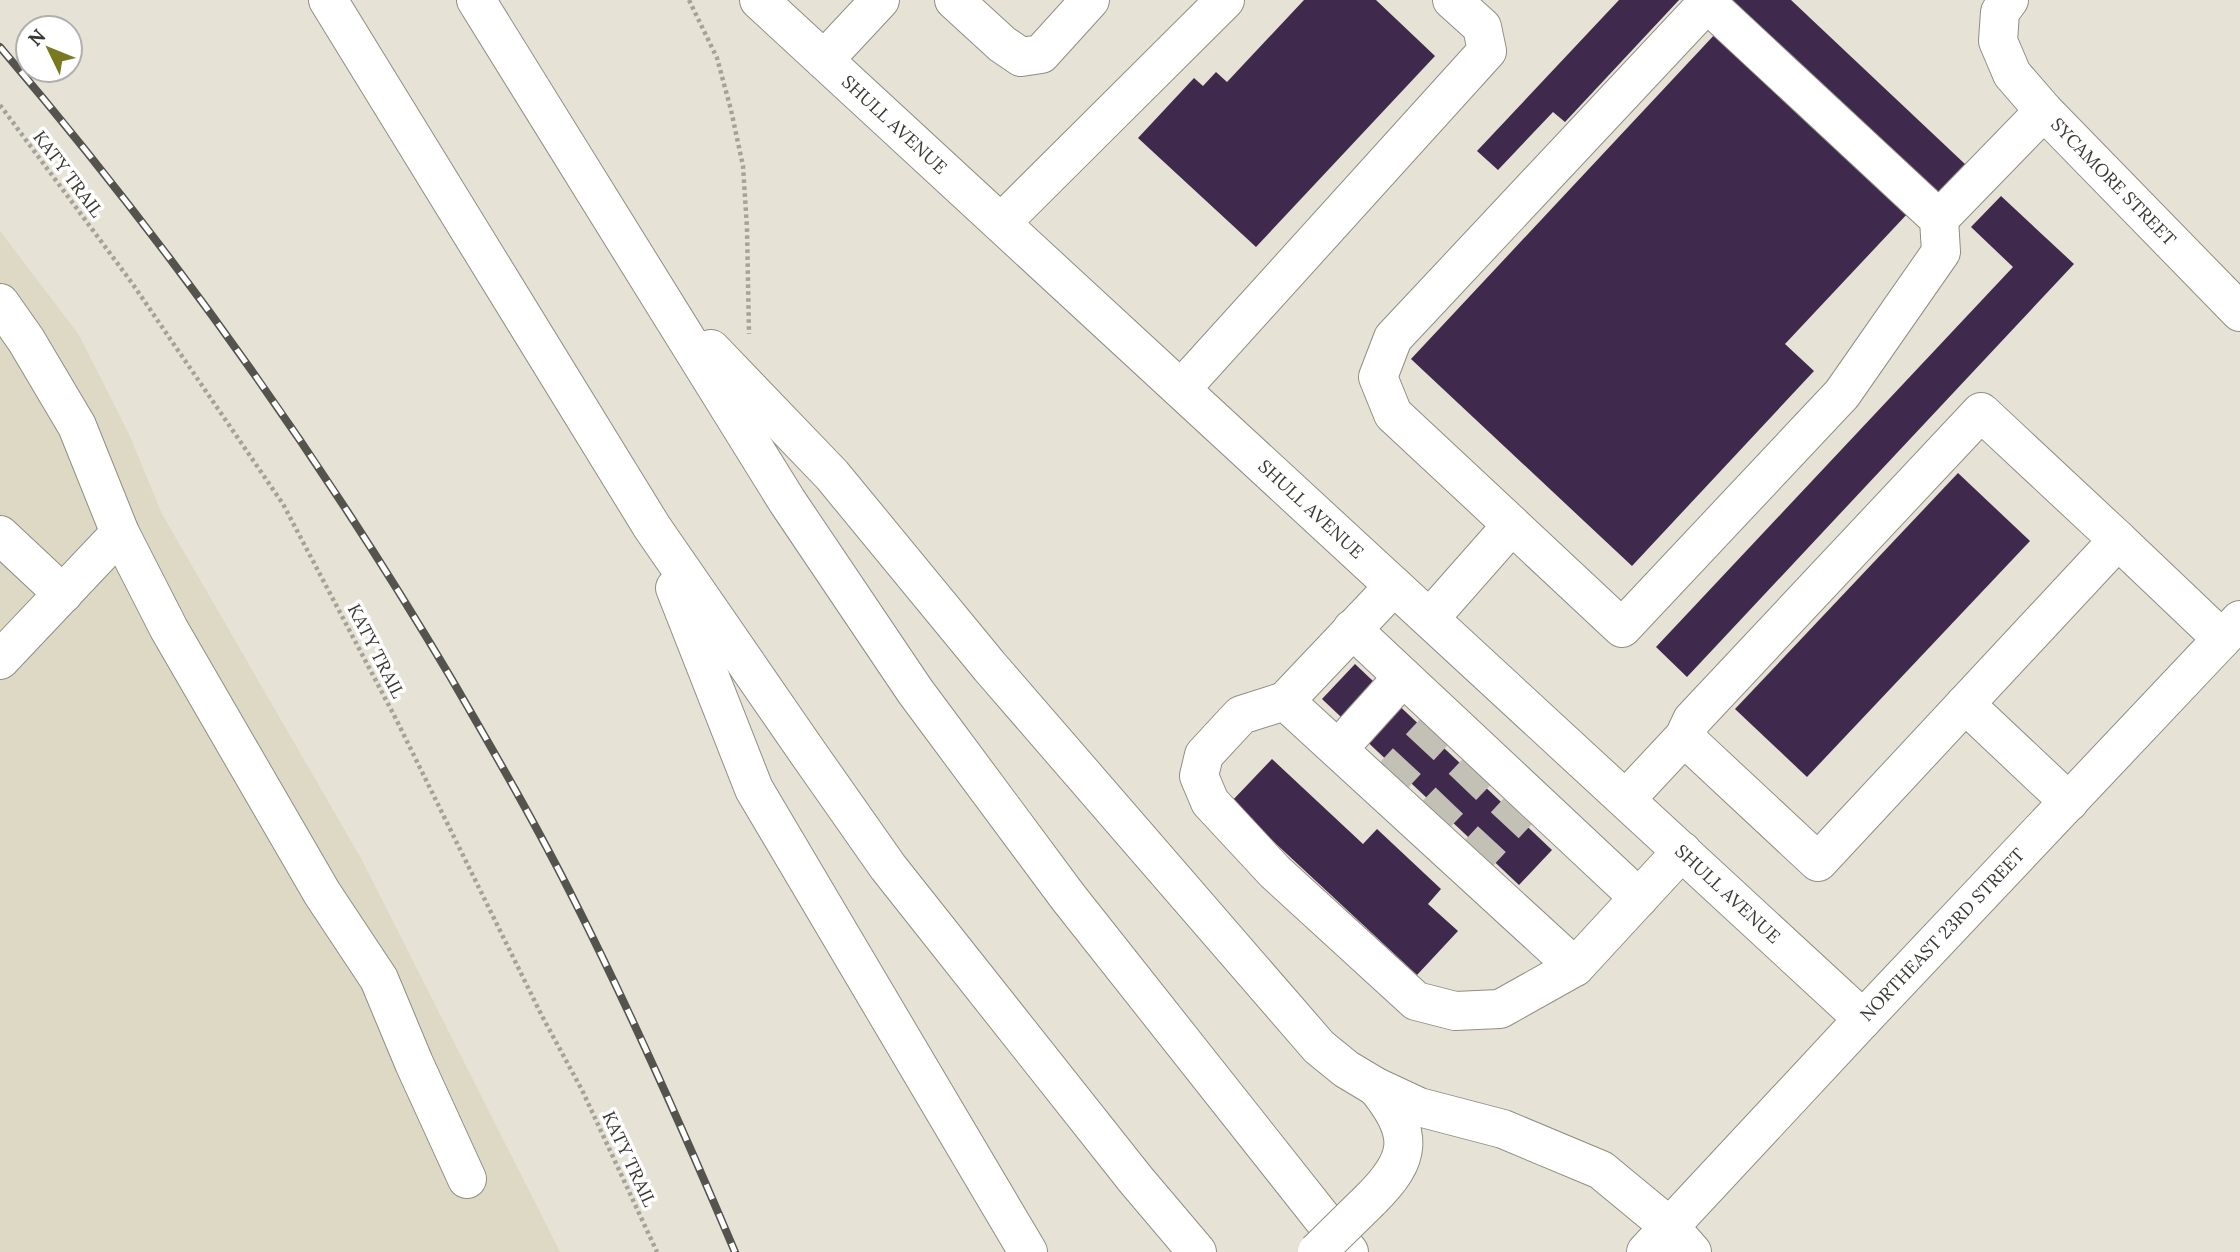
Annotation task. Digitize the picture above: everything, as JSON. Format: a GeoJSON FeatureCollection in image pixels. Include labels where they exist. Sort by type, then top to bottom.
{"type":"FeatureCollection","features":[{"type":"Feature","properties":{"kind":"main road"},"geometry":{"type":"LineString","coordinates":[[328,0],[652,527],[888,867],[1136,1180],[1197,1252]]}},
{"type":"Feature","properties":{"kind":"main road"},"geometry":{"type":"LineString","coordinates":[[476,0],[787,501],[915,691],[1068,897],[1349,1252]]}},
{"type":"Feature","properties":{"kind":"main road","name":"SHULL AVENUE"},"geometry":{"type":"LineString","coordinates":[[759,0],[1863,1019]]}},
{"type":"Feature","properties":{"kind":"main road"},"geometry":{"type":"LineString","coordinates":[[824,60],[880,0]]}},
{"type":"Feature","properties":{"kind":"main road"},"geometry":{"type":"LineString","coordinates":[[954,0],[1002,44],[1021,57],[1041,54],[1090,0]]}},
{"type":"Feature","properties":{"kind":"main road"},"geometry":{"type":"LineString","coordinates":[[1001,223],[1225,0]]}},
{"type":"Feature","properties":{"kind":"main road"},"geometry":{"type":"LineString","coordinates":[[1181,389],[1487,51],[1482,27],[1451,0]]}},
{"type":"Feature","properties":{"kind":"main road","name":"SYCAMORE STREET"},"geometry":{"type":"LineString","coordinates":[[2009,0],[2000,12],[1998,41],[2012,74],[2044,111],[2240,312]]}},
{"type":"Feature","properties":{"kind":"main road"},"geometry":{"type":"LineString","coordinates":[[1707,3],[1939,219],[1941,252],[1842,394],[1622,628],[1512,525],[1393,414],[1378,377],[1394,338],[1707,3]]}},
{"type":"Feature","properties":{"kind":"main road"},"geometry":{"type":"LineString","coordinates":[[1939,219],[2044,111]]}},
{"type":"Feature","properties":{"kind":"main road"},"geometry":{"type":"LineString","coordinates":[[655,290],[832,475],[990,667],[1319,1047],[1346,1069],[1376,1087],[1419,1107],[1503,1129],[1601,1170],[1669,1243]]}},
{"type":"Feature","properties":{"kind":"main road"},"geometry":{"type":"LineString","coordinates":[[0,303],[26,340],[77,426],[120,533],[169,629],[315,882],[379,979],[467,1179]]}},
{"type":"Feature","properties":{"kind":"main road"},"geometry":{"type":"LineString","coordinates":[[1626,799],[1684,737],[1692,720],[1981,412],[2118,540],[2231,630]]}},
{"type":"Feature","properties":{"kind":"main road"},"geometry":{"type":"LineString","coordinates":[[1430,618],[1512,525]]}},
{"type":"Feature","properties":{"kind":"main road"},"geometry":{"type":"LineString","coordinates":[[652,527],[754,789],[1028,1252]]}},
{"type":"Feature","properties":{"kind":"main road"},"geometry":{"type":"LineString","coordinates":[[0,660],[120,533]]}},
{"type":"Feature","properties":{"kind":"main road"},"geometry":{"type":"LineString","coordinates":[[0,535],[63,594]]}},
{"type":"Feature","properties":{"kind":"main road"},"geometry":{"type":"LineString","coordinates":[[1684,737],[1818,862],[2118,540]]}},
{"type":"Feature","properties":{"kind":"main road"},"geometry":{"type":"LineString","coordinates":[[1394,586],[1285,701],[1241,715],[1204,755],[1199,776],[1210,802],[1275,872],[1416,1001],[1455,1011],[1500,1009],[1574,967],[1682,851]]}},
{"type":"Feature","properties":{"kind":"main road"},"geometry":{"type":"LineString","coordinates":[[1352,629],[1639,898]]}},
{"type":"Feature","properties":{"kind":"main road","name":"NORTHEAST 23RD STREET"},"geometry":{"type":"LineString","coordinates":[[1669,1243],[1863,1019],[2231,630]]}},
{"type":"Feature","properties":{"kind":"main road"},"geometry":{"type":"LineString","coordinates":[[1338,749],[1403,677]]}},
{"type":"Feature","properties":{"kind":"main road"},"geometry":{"type":"LineString","coordinates":[[1285,701],[1574,967]]}},
{"type":"Feature","properties":{"kind":"main road"},"geometry":{"type":"LineString","coordinates":[[1965,704],[2069,802]]}},
{"type":"Feature","properties":{"kind":"main road"},"geometry":{"type":"LineString","coordinates":[[1317,1252],[1391,1180],[1402,1158],[1404,1134],[1395,1110],[1376,1087]]}},
{"type":"Feature","properties":{"kind":"path"},"geometry":{"type":"LineString","coordinates":[[689,0],[717,58],[743,166],[747,228],[748,331],[751,342]]}},
{"type":"Feature","properties":{"kind":"path","name":"KATY TRAIL"},"geometry":{"type":"LineString","coordinates":[[0,105],[132,283],[283,504],[383,695],[541,1016],[582,1090],[657,1252]]}},
{"type":"Feature","properties":{"kind":"shaded area"},"geometry":{"type":"Polygon","coordinates":[[[0,231],[79,335],[129,434],[162,514],[362,860],[560,1252],[0,1252],[0,231]]]}},
{"type":"Feature","properties":{"kind":"building"},"geometry":{"type":"Polygon","coordinates":[[[1304,0],[1376,0],[1435,56],[1256,247],[1138,138],[1194,78],[1203,86],[1216,72],[1227,82],[1304,0]]]}},
{"type":"Feature","properties":{"kind":"building"},"geometry":{"type":"Polygon","coordinates":[[[1619,0],[1679,0],[1565,122],[1553,112],[1498,170],[1477,151],[1619,0]]]}},
{"type":"Feature","properties":{"kind":"building"},"geometry":{"type":"Polygon","coordinates":[[[1728,0],[1791,0],[1966,165],[1937,196],[1728,0]]]}},
{"type":"Feature","properties":{"kind":"building"},"geometry":{"type":"Polygon","coordinates":[[[1717,32],[1909,212],[1785,344],[1814,371],[1632,566],[1411,359],[1717,32]]]}},
{"type":"Feature","properties":{"kind":"building"},"geometry":{"type":"Polygon","coordinates":[[[2001,196],[2074,264],[1687,677],[1656,647],[2013,267],[1971,227],[2001,196]]]}},
{"type":"Feature","properties":{"kind":"building"},"geometry":{"type":"Polygon","coordinates":[[[1958,473],[2030,541],[1807,777],[1735,709],[1958,473]]]}},
{"type":"Feature","properties":{"kind":"building"},"geometry":{"type":"Polygon","coordinates":[[[1355,664],[1552,850],[1519,885],[1322,699],[1355,664]]]}},
{"type":"Feature","properties":{"kind":"building"},"geometry":{"type":"Polygon","coordinates":[[[1272,759],[1363,844],[1377,829],[1441,889],[1428,904],[1458,931],[1417,975],[1231,802],[1272,759]]]}},
{"type":"Feature","properties":{"kind":"tunnel"},"geometry":{"type":"LineString","coordinates":[[1381,789],[1447,718]]}},
{"type":"Feature","properties":{"kind":"tunnel"},"geometry":{"type":"LineString","coordinates":[[1423,828],[1490,758]]}},
{"type":"Feature","properties":{"kind":"tunnel"},"geometry":{"type":"LineString","coordinates":[[1466,867],[1531,797]]}},
{"type":"Feature","properties":{"kind":"railway"},"geometry":{"type":"LineString","coordinates":[[0,47],[123,197],[182,274],[295,432],[401,595],[499,761],[575,902],[658,1076],[735,1252]]}}]}
